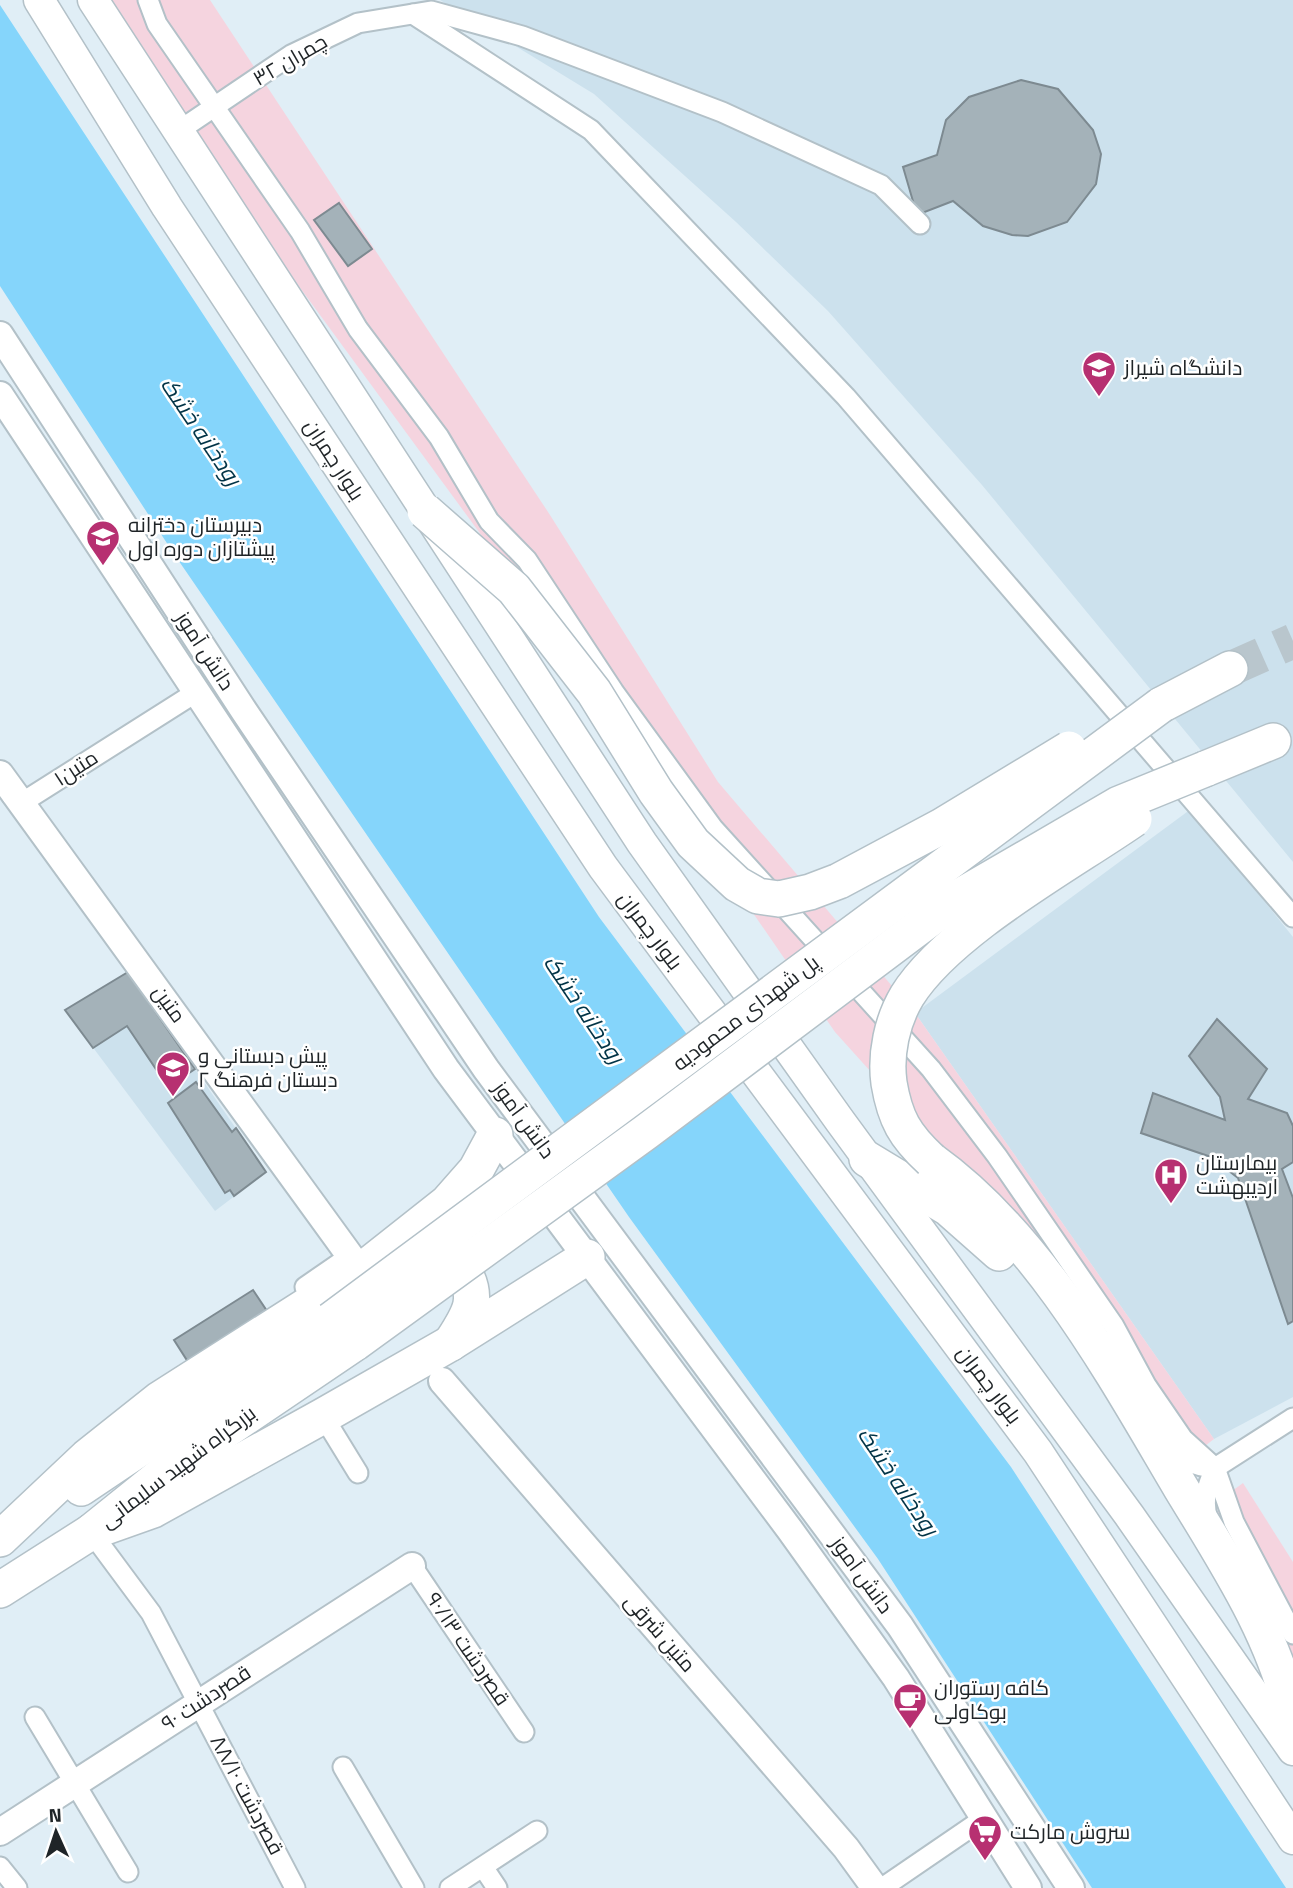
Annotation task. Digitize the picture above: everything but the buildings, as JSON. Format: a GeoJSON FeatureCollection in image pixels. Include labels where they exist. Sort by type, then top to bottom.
{"type":"FeatureCollection","features":[{"type":"Feature","properties":{"kind":"highway"},"geometry":{"type":"LineString","coordinates":[[425,511],[514,589],[594,692],[656,792],[693,843],[737,884],[758,896],[779,899],[810,892],[839,881],[942,826],[1057,755],[1230,669]]}},
{"type":"Feature","properties":{"kind":"highway","name":"پل شهدای محمودیه"},"geometry":{"type":"LineString","coordinates":[[343,1332],[1161,705]]}},
{"type":"Feature","properties":{"kind":"highway"},"geometry":{"type":"LineString","coordinates":[[1273,741],[1205,769],[1015,898],[944,954],[908,995],[892,1031],[888,1071],[894,1108],[908,1138],[956,1179],[1004,1226],[1104,1362],[1239,1584],[1259,1625],[1293,1721]]}},
{"type":"Feature","properties":{"kind":"highway","name":"پل شهدای محمودیه"},"geometry":{"type":"LineString","coordinates":[[343,1332],[646,1132],[959,897],[1119,804],[1205,769]]}},
{"type":"Feature","properties":{"kind":"highway"},"geometry":{"type":"LineString","coordinates":[[0,1539],[87,1457],[160,1399],[447,1203],[476,1170],[495,1135]]}},
{"type":"Feature","properties":{"kind":"highway"},"geometry":{"type":"LineString","coordinates":[[867,1159],[948,1208],[1080,1326]]}},
{"type":"Feature","properties":{"kind":"highway"},"geometry":{"type":"LineString","coordinates":[[364,1261],[413,1247],[441,1252],[456,1259],[471,1284],[472,1301],[467,1318],[451,1343]]}},
{"type":"Feature","properties":{"kind":"highway"},"geometry":{"type":"LineString","coordinates":[[91,1532],[153,1510],[323,1416],[451,1343],[587,1256]]}},
{"type":"Feature","properties":{"kind":"highway","name":"بزرگراه شهید سلیمانی"},"geometry":{"type":"LineString","coordinates":[[0,1590],[91,1532],[343,1332]]}},
{"type":"Feature","properties":{"kind":"highway","name":"بزرگراه شهید سلیمانی"},"geometry":{"type":"LineString","coordinates":[[0,1539],[343,1332]]}},
{"type":"Feature","properties":{"kind":"main road","name":"بلوار چمران"},"geometry":{"type":"LineString","coordinates":[[39,0],[167,207],[603,867],[1038,1452],[1293,1839]]}},
{"type":"Feature","properties":{"kind":"main road","name":"بلوار چمران"},"geometry":{"type":"LineString","coordinates":[[93,0],[642,843],[867,1159],[1122,1504],[1293,1750]]}},
{"type":"Feature","properties":{"kind":"main road","name":"دانش آموز"},"geometry":{"type":"LineString","coordinates":[[0,335],[244,711],[486,1069],[900,1626],[1071,1888]]}},
{"type":"Feature","properties":{"kind":"main road","name":"دانش آموز"},"geometry":{"type":"LineString","coordinates":[[0,396],[439,1059],[896,1678],[1028,1888]]}},
{"type":"Feature","properties":{"kind":"main road","name":"متین"},"geometry":{"type":"LineString","coordinates":[[0,774],[364,1261]]}},
{"type":"Feature","properties":{"kind":"main road","name":"متین شرقی"},"geometry":{"type":"LineString","coordinates":[[442,1381],[846,1847],[874,1888]]}},
{"type":"Feature","properties":{"kind":"main road","name":"۹۰ قصردشت"},"geometry":{"type":"LineString","coordinates":[[0,1832],[412,1566]]}},
{"type":"Feature","properties":{"kind":"street"},"geometry":{"type":"LineString","coordinates":[[148,0],[157,24],[300,231],[358,329],[439,437],[489,521],[527,560],[614,692],[706,818],[931,1069],[998,1156],[1114,1326],[1146,1385],[1183,1439],[1215,1468],[1234,1522],[1293,1634]]}},
{"type":"Feature","properties":{"kind":"street","name":"۳۲ چمران"},"geometry":{"type":"LineString","coordinates":[[177,132],[291,55],[358,23],[431,11],[522,36],[722,112],[881,185],[920,223]]}},
{"type":"Feature","properties":{"kind":"street"},"geometry":{"type":"LineString","coordinates":[[413,14],[591,130],[846,397],[1293,916]]}},
{"type":"Feature","properties":{"kind":"street","name":"متین۱"},"geometry":{"type":"LineString","coordinates":[[23,802],[195,693]]}},
{"type":"Feature","properties":{"kind":"street"},"geometry":{"type":"LineString","coordinates":[[0,788],[23,802]]}},
{"type":"Feature","properties":{"kind":"street"},"geometry":{"type":"LineString","coordinates":[[305,1287],[364,1261]]}},
{"type":"Feature","properties":{"kind":"street"},"geometry":{"type":"LineString","coordinates":[[1104,1362],[1174,1454],[1194,1466],[1215,1468]]}},
{"type":"Feature","properties":{"kind":"street"},"geometry":{"type":"LineString","coordinates":[[323,1416],[358,1473]]}},
{"type":"Feature","properties":{"kind":"street"},"geometry":{"type":"LineString","coordinates":[[1239,1584],[1204,1507],[1206,1487],[1215,1468],[1293,1418]]}},
{"type":"Feature","properties":{"kind":"street","name":"۸۸/۱۰ قصردشت"},"geometry":{"type":"LineString","coordinates":[[91,1532],[151,1613],[295,1888]]}},
{"type":"Feature","properties":{"kind":"street","name":"۹۰/۱۳ قصردشت"},"geometry":{"type":"LineString","coordinates":[[412,1566],[524,1732]]}},
{"type":"Feature","properties":{"kind":"street"},"geometry":{"type":"LineString","coordinates":[[35,1717],[128,1872]]}},
{"type":"Feature","properties":{"kind":"street"},"geometry":{"type":"LineString","coordinates":[[343,1767],[414,1888]]}},
{"type":"Feature","properties":{"kind":"street"},"geometry":{"type":"LineString","coordinates":[[881,1888],[984,1819]]}},
{"type":"Feature","properties":{"kind":"street"},"geometry":{"type":"LineString","coordinates":[[450,1888],[537,1831]]}},
{"type":"Feature","properties":{"kind":"street"},"geometry":{"type":"LineString","coordinates":[[0,1867],[17,1888]]}},
{"type":"Feature","properties":{"kind":"street"},"geometry":{"type":"LineString","coordinates":[[483,1867],[497,1888]]}},
{"type":"Feature","properties":{"kind":"shaded area"},"geometry":{"type":"Polygon","coordinates":[[[112,0],[210,0],[550,515],[718,782],[915,1013],[1214,1439],[1192,1456],[934,1142],[835,1032],[671,794],[298,285],[112,0]]]}},
{"type":"Feature","properties":{"kind":"shaded area","name":"دانشگاه شیراز"},"geometry":{"type":"Polygon","coordinates":[[[440,0],[1293,0],[1293,862],[982,485],[828,311],[736,222],[594,94],[440,0]]]}},
{"type":"Feature","properties":{"kind":"shaded area","name":"بیمارستان اردیبهشت"},"geometry":{"type":"Polygon","coordinates":[[[1191,809],[1293,937],[1293,1397],[1214,1439],[915,1013],[1191,809]]]}},
{"type":"Feature","properties":{"kind":"shaded area","name":"پیش دبستانی و دبستان فرهنگ ۲"},"geometry":{"type":"Polygon","coordinates":[[[128,972],[266,1172],[215,1211],[65,1010],[128,972]]]}},
{"type":"Feature","properties":{"kind":"shaded area"},"geometry":{"type":"Polygon","coordinates":[[[1243,1483],[1293,1562],[1293,1676],[1219,1523],[1217,1502],[1243,1483]]]}},
{"type":"Feature","properties":{"kind":"water","name":"رودخانه خشک"},"geometry":{"type":"Polygon","coordinates":[[[0,5],[599,917],[1011,1467],[1286,1888],[1092,1888],[878,1559],[629,1217],[172,551],[0,286],[0,5]]]}},
{"type":"Feature","properties":{"kind":"tunnel"},"geometry":{"type":"LineString","coordinates":[[1230,669],[1293,641]]}},
{"type":"Feature","properties":{"kind":"place","name":"دانشگاه شیراز"},"geometry":{"type":"Point","coordinates":[1099,398]}},
{"type":"Feature","properties":{"kind":"place","name":"دبیرستان دخترانه پیشتازان دوره اول"},"geometry":{"type":"Point","coordinates":[103,567]}},
{"type":"Feature","properties":{"kind":"place","name":"پیش دبستانی و دبستان فرهنگ ۲"},"geometry":{"type":"Point","coordinates":[173,1098]}},
{"type":"Feature","properties":{"kind":"place","name":"بیمارستان اردیبهشت"},"geometry":{"type":"Point","coordinates":[1171,1205]}},
{"type":"Feature","properties":{"kind":"place","name":"کافه رستوران بوکاولی"},"geometry":{"type":"Point","coordinates":[910,1730]}},
{"type":"Feature","properties":{"kind":"place","name":"سروش مارکت"},"geometry":{"type":"Point","coordinates":[985,1862]}}]}
